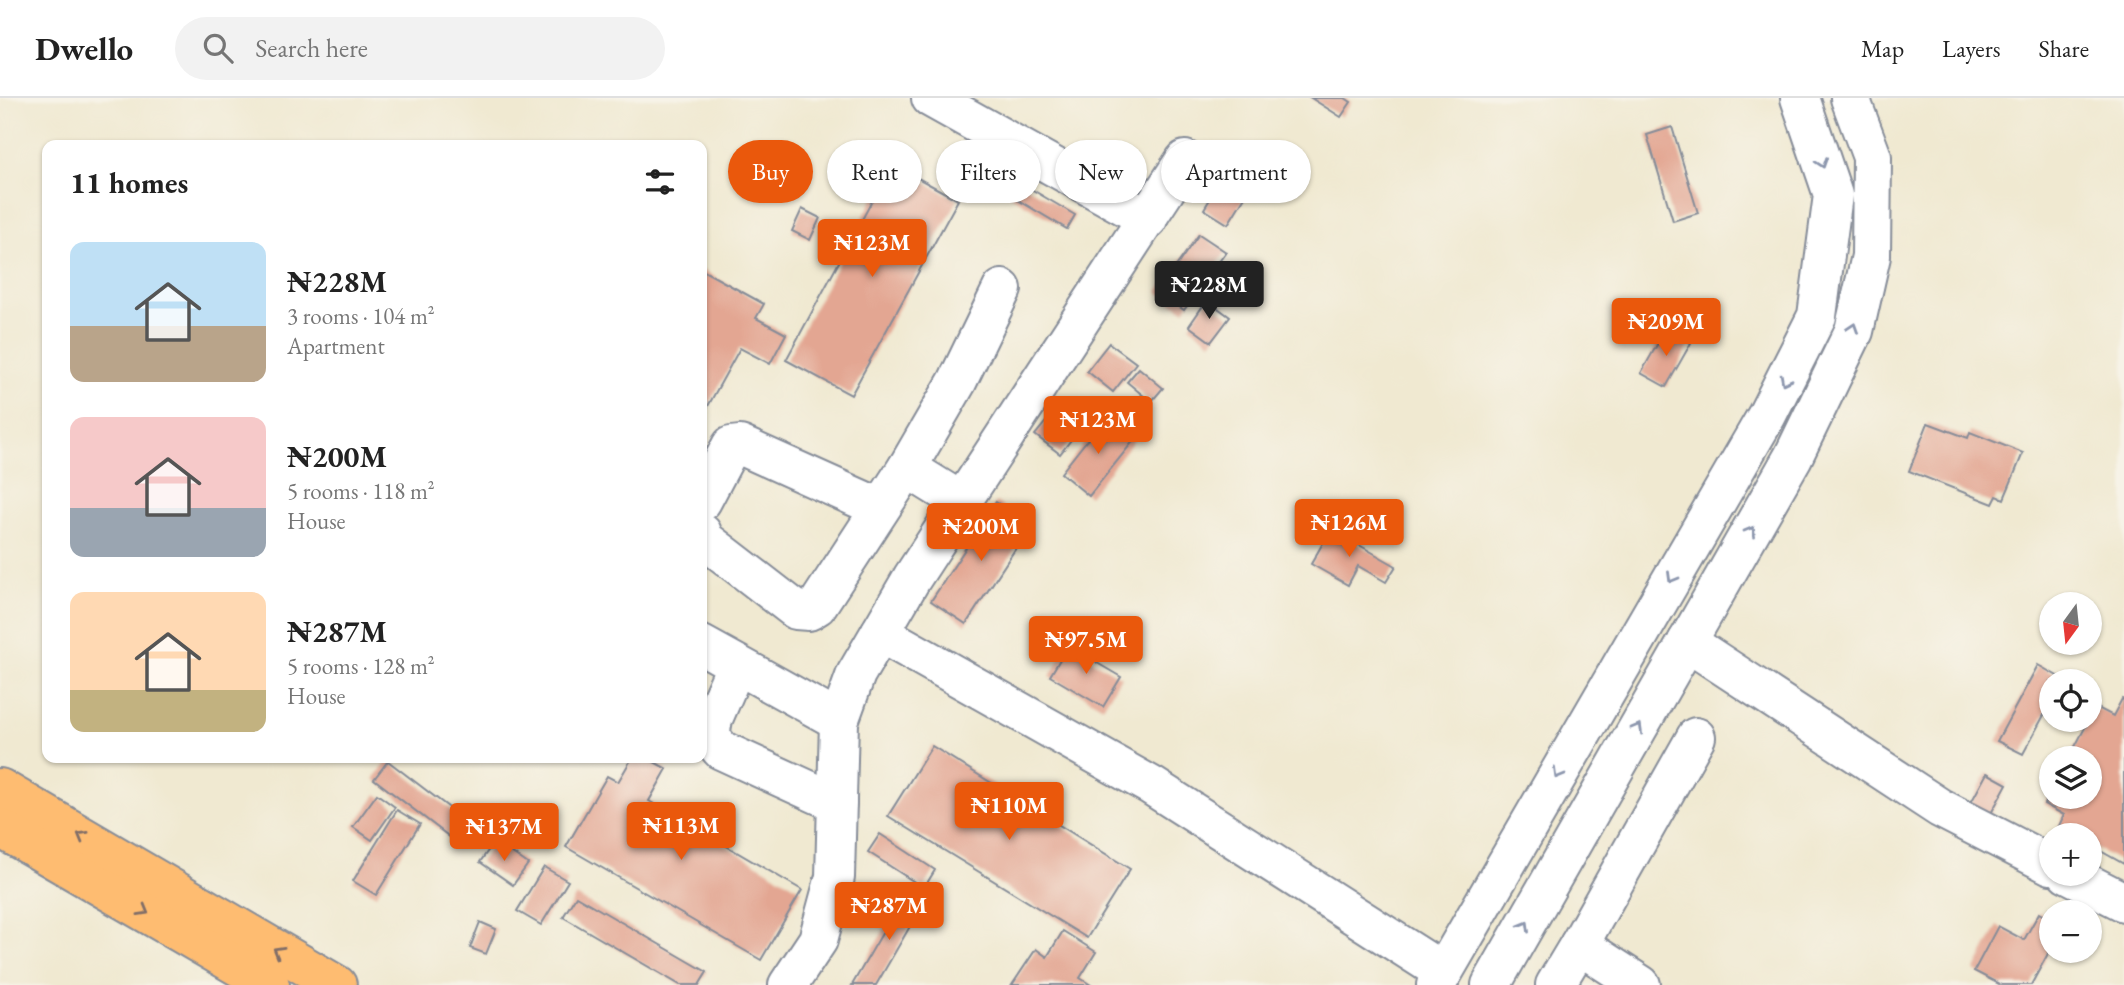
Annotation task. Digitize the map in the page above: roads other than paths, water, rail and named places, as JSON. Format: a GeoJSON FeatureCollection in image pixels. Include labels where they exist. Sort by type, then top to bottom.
{"type":"FeatureCollection","features":[{"type":"Feature","properties":{"kind":"highway"},"geometry":{"type":"LineString","coordinates":[[0,788],[337,985]]}},
{"type":"Feature","properties":{"kind":"highway"},"geometry":{"type":"LineString","coordinates":[[0,828],[270,985]]}},
{"type":"Feature","properties":{"kind":"street"},"geometry":{"type":"LineString","coordinates":[[930,98],[1148,219]]}},
{"type":"Feature","properties":{"kind":"street"},"geometry":{"type":"LineString","coordinates":[[880,633],[1152,786],[1439,978],[1767,415],[1816,316],[1833,195],[1800,98]]}},
{"type":"Feature","properties":{"kind":"street"},"geometry":{"type":"LineString","coordinates":[[1491,985],[1793,457],[1854,331],[1871,256],[1872,157],[1850,98]]}},
{"type":"Feature","properties":{"kind":"street"},"geometry":{"type":"LineString","coordinates":[[788,985],[818,940],[835,877],[839,721],[856,674],[962,502],[1161,198]]}},
{"type":"Feature","properties":{"kind":"street"},"geometry":{"type":"LineString","coordinates":[[707,541],[796,610],[809,611],[817,606],[878,507],[907,468],[957,382],[1002,289]]}},
{"type":"Feature","properties":{"kind":"street"},"geometry":{"type":"LineString","coordinates":[[707,491],[725,453],[731,446],[740,445],[878,507]]}},
{"type":"Feature","properties":{"kind":"street"},"geometry":{"type":"LineString","coordinates":[[907,468],[962,502]]}},
{"type":"Feature","properties":{"kind":"street"},"geometry":{"type":"LineString","coordinates":[[1687,642],[1940,808],[2039,859]]}},
{"type":"Feature","properties":{"kind":"street"},"geometry":{"type":"LineString","coordinates":[[707,648],[839,721]]}},
{"type":"Feature","properties":{"kind":"street"},"geometry":{"type":"LineString","coordinates":[[736,666],[713,719],[710,736],[721,750],[837,803]]}},
{"type":"Feature","properties":{"kind":"street"},"geometry":{"type":"LineString","coordinates":[[1555,985],[1696,737]]}},
{"type":"Feature","properties":{"kind":"street"},"geometry":{"type":"LineString","coordinates":[[2093,886],[2124,902]]}},
{"type":"Feature","properties":{"kind":"street"},"geometry":{"type":"LineString","coordinates":[[1579,945],[1641,985]]}}]}
